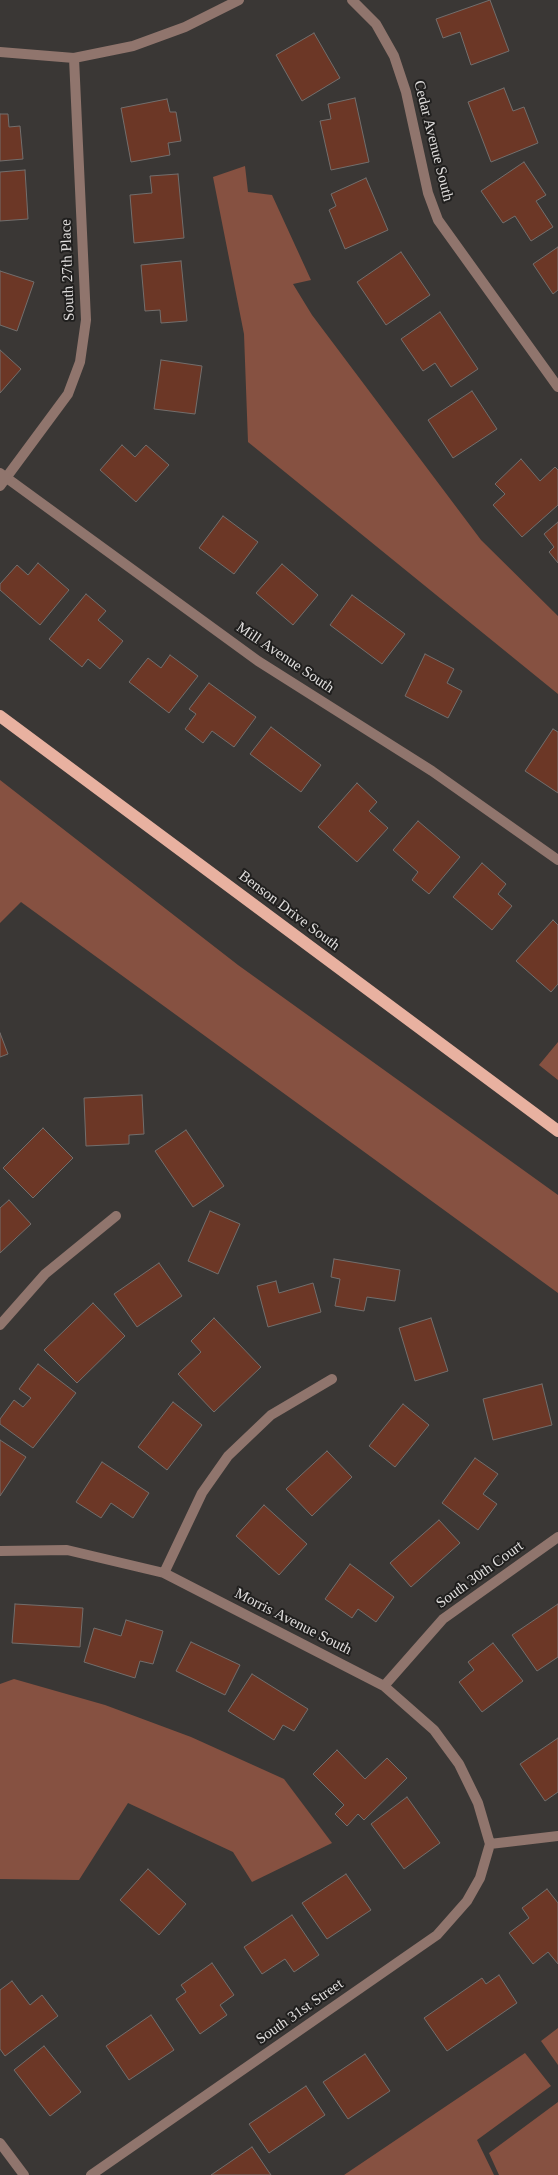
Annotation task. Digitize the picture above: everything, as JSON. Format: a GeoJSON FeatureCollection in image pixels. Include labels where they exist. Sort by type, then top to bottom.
{"type":"FeatureCollection","features":[{"type":"Feature","properties":{"kind":"main road","name":"Benson Drive South"},"geometry":{"type":"LineString","coordinates":[[0,716],[558,1131]]}},
{"type":"Feature","properties":{"kind":"street"},"geometry":{"type":"LineString","coordinates":[[0,52],[74,58],[133,46],[184,27],[239,0]]}},
{"type":"Feature","properties":{"kind":"street","name":"Cedar Avenue South"},"geometry":{"type":"LineString","coordinates":[[352,0],[376,24],[394,56],[406,92],[428,192],[438,220],[558,387]]}},
{"type":"Feature","properties":{"kind":"street","name":"South 27th Place"},"geometry":{"type":"LineString","coordinates":[[2,479],[68,394],[80,362],[86,320],[74,58]]}},
{"type":"Feature","properties":{"kind":"street","name":"Mill Avenue South"},"geometry":{"type":"LineString","coordinates":[[2,479],[258,661],[432,771],[558,860]]}},
{"type":"Feature","properties":{"kind":"street"},"geometry":{"type":"LineString","coordinates":[[0,1325],[44,1274],[116,1216]]}},
{"type":"Feature","properties":{"kind":"street"},"geometry":{"type":"LineString","coordinates":[[164,1573],[202,1493],[228,1456],[271,1416],[332,1379]]}},
{"type":"Feature","properties":{"kind":"street","name":"South 30th Court"},"geometry":{"type":"LineString","coordinates":[[384,1686],[443,1619],[558,1537]]}},
{"type":"Feature","properties":{"kind":"street","name":"Morris Avenue South"},"geometry":{"type":"LineString","coordinates":[[0,1551],[66,1550],[164,1573],[384,1686],[434,1730],[459,1764],[478,1803],[490,1844]]}},
{"type":"Feature","properties":{"kind":"street"},"geometry":{"type":"LineString","coordinates":[[490,1844],[558,1836]]}},
{"type":"Feature","properties":{"kind":"street","name":"South 31st Street"},"geometry":{"type":"LineString","coordinates":[[91,2175],[437,1935],[467,1901],[480,1878],[490,1844]]}},
{"type":"Feature","properties":{"kind":"street"},"geometry":{"type":"LineString","coordinates":[[0,2143],[24,2175]]}},
{"type":"Feature","properties":{"kind":"shaded area"},"geometry":{"type":"Polygon","coordinates":[[[245,166],[248,192],[272,195],[311,280],[293,284],[312,315],[481,540],[558,616],[558,694],[248,442],[244,334],[213,177],[245,166]]]}},
{"type":"Feature","properties":{"kind":"shaded area"},"geometry":{"type":"Polygon","coordinates":[[[0,780],[238,965],[558,1195],[558,1293],[21,902],[0,923],[0,780]]]}},
{"type":"Feature","properties":{"kind":"shaded area"},"geometry":{"type":"Polygon","coordinates":[[[558,1042],[558,1080],[539,1065],[558,1042]]]}},
{"type":"Feature","properties":{"kind":"shaded area"},"geometry":{"type":"Polygon","coordinates":[[[14,1679],[105,1705],[191,1737],[284,1779],[332,1843],[252,1882],[233,1852],[128,1803],[79,1880],[0,1879],[0,1684],[14,1679]]]}},
{"type":"Feature","properties":{"kind":"shaded area"},"geometry":{"type":"Polygon","coordinates":[[[558,2028],[558,2065],[541,2041],[558,2028]]]}},
{"type":"Feature","properties":{"kind":"shaded area"},"geometry":{"type":"Polygon","coordinates":[[[525,2053],[551,2086],[477,2140],[494,2175],[344,2175],[525,2053]]]}},
{"type":"Feature","properties":{"kind":"shaded area"},"geometry":{"type":"Polygon","coordinates":[[[558,2102],[558,2175],[499,2175],[489,2153],[558,2102]]]}},
{"type":"Feature","properties":{"kind":"building"},"geometry":{"type":"Polygon","coordinates":[[[490,0],[509,51],[471,65],[460,32],[443,38],[436,19],[490,0]]]}},
{"type":"Feature","properties":{"kind":"building"},"geometry":{"type":"Polygon","coordinates":[[[314,33],[340,78],[302,101],[276,55],[314,33]]]}},
{"type":"Feature","properties":{"kind":"building"},"geometry":{"type":"Polygon","coordinates":[[[504,88],[513,111],[524,107],[538,143],[491,162],[468,102],[504,88]]]}},
{"type":"Feature","properties":{"kind":"building"},"geometry":{"type":"Polygon","coordinates":[[[355,98],[369,162],[331,170],[320,121],[331,119],[328,104],[355,98]]]}},
{"type":"Feature","properties":{"kind":"building"},"geometry":{"type":"Polygon","coordinates":[[[167,99],[170,112],[176,112],[181,141],[168,143],[170,155],[131,162],[121,108],[167,99]]]}},
{"type":"Feature","properties":{"kind":"building"},"geometry":{"type":"Polygon","coordinates":[[[0,114],[8,114],[9,127],[20,126],[23,159],[0,161],[0,114]]]}},
{"type":"Feature","properties":{"kind":"building"},"geometry":{"type":"Polygon","coordinates":[[[524,162],[546,195],[536,201],[553,227],[531,241],[515,216],[503,223],[481,191],[524,162]]]}},
{"type":"Feature","properties":{"kind":"building"},"geometry":{"type":"Polygon","coordinates":[[[25,170],[28,219],[0,221],[0,172],[25,170]]]}},
{"type":"Feature","properties":{"kind":"building"},"geometry":{"type":"Polygon","coordinates":[[[178,174],[184,238],[134,243],[130,195],[152,193],[150,176],[178,174]]]}},
{"type":"Feature","properties":{"kind":"building"},"geometry":{"type":"Polygon","coordinates":[[[366,178],[388,230],[345,249],[329,210],[336,206],[331,194],[366,178]]]}},
{"type":"Feature","properties":{"kind":"building"},"geometry":{"type":"Polygon","coordinates":[[[558,247],[558,290],[553,294],[533,264],[558,247]]]}},
{"type":"Feature","properties":{"kind":"building"},"geometry":{"type":"Polygon","coordinates":[[[401,252],[430,295],[386,325],[357,282],[401,252]]]}},
{"type":"Feature","properties":{"kind":"building"},"geometry":{"type":"Polygon","coordinates":[[[181,261],[187,321],[161,323],[160,310],[145,311],[141,265],[181,261]]]}},
{"type":"Feature","properties":{"kind":"building"},"geometry":{"type":"Polygon","coordinates":[[[0,271],[34,282],[17,331],[0,325],[0,271]]]}},
{"type":"Feature","properties":{"kind":"building"},"geometry":{"type":"Polygon","coordinates":[[[440,312],[478,369],[451,387],[435,363],[423,371],[401,339],[440,312]]]}},
{"type":"Feature","properties":{"kind":"building"},"geometry":{"type":"Polygon","coordinates":[[[0,350],[21,369],[0,393],[0,350]]]}},
{"type":"Feature","properties":{"kind":"building"},"geometry":{"type":"Polygon","coordinates":[[[161,360],[202,366],[195,414],[154,409],[161,360]]]}},
{"type":"Feature","properties":{"kind":"building"},"geometry":{"type":"Polygon","coordinates":[[[472,391],[497,429],[453,458],[428,420],[472,391]]]}},
{"type":"Feature","properties":{"kind":"building"},"geometry":{"type":"Polygon","coordinates":[[[122,445],[135,457],[146,445],[169,465],[136,502],[100,470],[122,445]]]}},
{"type":"Feature","properties":{"kind":"building"},"geometry":{"type":"Polygon","coordinates":[[[521,459],[540,481],[555,467],[558,470],[558,505],[522,537],[493,505],[505,494],[495,484],[521,459]]]}},
{"type":"Feature","properties":{"kind":"building"},"geometry":{"type":"Polygon","coordinates":[[[223,516],[258,542],[234,574],[199,548],[223,516]]]}},
{"type":"Feature","properties":{"kind":"building"},"geometry":{"type":"Polygon","coordinates":[[[558,522],[558,563],[549,552],[554,547],[544,534],[558,522]]]}},
{"type":"Feature","properties":{"kind":"building"},"geometry":{"type":"Polygon","coordinates":[[[38,563],[69,590],[40,625],[0,590],[0,584],[17,565],[28,575],[38,563]]]}},
{"type":"Feature","properties":{"kind":"building"},"geometry":{"type":"Polygon","coordinates":[[[282,564],[318,595],[293,625],[256,593],[282,564]]]}},
{"type":"Feature","properties":{"kind":"building"},"geometry":{"type":"Polygon","coordinates":[[[86,594],[106,611],[98,620],[123,641],[100,669],[88,659],[82,667],[49,639],[86,594]]]}},
{"type":"Feature","properties":{"kind":"building"},"geometry":{"type":"Polygon","coordinates":[[[352,595],[405,634],[382,664],[330,625],[352,595]]]}},
{"type":"Feature","properties":{"kind":"building"},"geometry":{"type":"Polygon","coordinates":[[[425,654],[454,669],[447,683],[462,691],[448,718],[405,696],[425,654]]]}},
{"type":"Feature","properties":{"kind":"building"},"geometry":{"type":"Polygon","coordinates":[[[170,655],[198,676],[169,713],[129,682],[148,658],[161,668],[170,655]]]}},
{"type":"Feature","properties":{"kind":"building"},"geometry":{"type":"Polygon","coordinates":[[[209,683],[256,717],[234,747],[212,731],[203,743],[185,729],[196,714],[189,709],[209,683]]]}},
{"type":"Feature","properties":{"kind":"building"},"geometry":{"type":"Polygon","coordinates":[[[271,727],[321,765],[301,792],[250,754],[271,727]]]}},
{"type":"Feature","properties":{"kind":"building"},"geometry":{"type":"Polygon","coordinates":[[[553,729],[558,732],[558,793],[525,771],[553,729]]]}},
{"type":"Feature","properties":{"kind":"building"},"geometry":{"type":"Polygon","coordinates":[[[357,783],[377,802],[369,811],[388,828],[357,862],[318,827],[357,783]]]}},
{"type":"Feature","properties":{"kind":"building"},"geometry":{"type":"Polygon","coordinates":[[[418,821],[460,857],[429,894],[412,880],[418,872],[393,850],[418,821]]]}},
{"type":"Feature","properties":{"kind":"building"},"geometry":{"type":"Polygon","coordinates":[[[482,863],[506,884],[498,894],[512,906],[492,930],[453,897],[482,863]]]}},
{"type":"Feature","properties":{"kind":"building"},"geometry":{"type":"Polygon","coordinates":[[[553,920],[558,925],[558,984],[551,992],[516,961],[553,920]]]}},
{"type":"Feature","properties":{"kind":"building"},"geometry":{"type":"Polygon","coordinates":[[[0,1033],[8,1054],[0,1057],[0,1033]]]}},
{"type":"Feature","properties":{"kind":"building"},"geometry":{"type":"Polygon","coordinates":[[[142,1095],[144,1134],[129,1135],[129,1144],[86,1146],[84,1098],[142,1095]]]}},
{"type":"Feature","properties":{"kind":"building"},"geometry":{"type":"Polygon","coordinates":[[[43,1128],[73,1158],[33,1198],[3,1168],[43,1128]]]}},
{"type":"Feature","properties":{"kind":"building"},"geometry":{"type":"Polygon","coordinates":[[[186,1130],[224,1186],[193,1207],[155,1151],[186,1130]]]}},
{"type":"Feature","properties":{"kind":"building"},"geometry":{"type":"Polygon","coordinates":[[[9,1200],[31,1224],[0,1253],[0,1208],[9,1200]]]}},
{"type":"Feature","properties":{"kind":"building"},"geometry":{"type":"Polygon","coordinates":[[[210,1211],[240,1224],[218,1274],[188,1261],[210,1211]]]}},
{"type":"Feature","properties":{"kind":"building"},"geometry":{"type":"Polygon","coordinates":[[[334,1259],[400,1270],[395,1301],[367,1297],[364,1311],[335,1306],[340,1279],[331,1277],[334,1259]]]}},
{"type":"Feature","properties":{"kind":"building"},"geometry":{"type":"Polygon","coordinates":[[[159,1263],[182,1296],[137,1327],[114,1294],[159,1263]]]}},
{"type":"Feature","properties":{"kind":"building"},"geometry":{"type":"Polygon","coordinates":[[[276,1281],[279,1293],[313,1283],[321,1312],[268,1327],[257,1286],[276,1281]]]}},
{"type":"Feature","properties":{"kind":"building"},"geometry":{"type":"Polygon","coordinates":[[[93,1303],[125,1336],[77,1383],[44,1350],[93,1303]]]}},
{"type":"Feature","properties":{"kind":"building"},"geometry":{"type":"Polygon","coordinates":[[[214,1318],[261,1367],[214,1412],[178,1374],[201,1352],[191,1341],[214,1318]]]}},
{"type":"Feature","properties":{"kind":"building"},"geometry":{"type":"Polygon","coordinates":[[[431,1318],[448,1371],[415,1381],[399,1328],[431,1318]]]}},
{"type":"Feature","properties":{"kind":"building"},"geometry":{"type":"Polygon","coordinates":[[[38,1364],[76,1393],[33,1448],[0,1424],[0,1419],[14,1400],[23,1407],[31,1398],[19,1389],[38,1364]]]}},
{"type":"Feature","properties":{"kind":"building"},"geometry":{"type":"Polygon","coordinates":[[[542,1384],[552,1425],[493,1440],[483,1399],[542,1384]]]}},
{"type":"Feature","properties":{"kind":"building"},"geometry":{"type":"Polygon","coordinates":[[[173,1402],[202,1425],[167,1470],[138,1447],[173,1402]]]}},
{"type":"Feature","properties":{"kind":"building"},"geometry":{"type":"Polygon","coordinates":[[[403,1404],[429,1425],[395,1467],[369,1446],[403,1404]]]}},
{"type":"Feature","properties":{"kind":"building"},"geometry":{"type":"Polygon","coordinates":[[[0,1440],[26,1457],[0,1496],[0,1440]]]}},
{"type":"Feature","properties":{"kind":"building"},"geometry":{"type":"Polygon","coordinates":[[[327,1451],[352,1477],[312,1516],[286,1489],[327,1451]]]}},
{"type":"Feature","properties":{"kind":"building"},"geometry":{"type":"Polygon","coordinates":[[[475,1458],[498,1474],[483,1494],[497,1504],[478,1530],[442,1503],[475,1458]]]}},
{"type":"Feature","properties":{"kind":"building"},"geometry":{"type":"Polygon","coordinates":[[[102,1462],[149,1493],[133,1518],[111,1503],[101,1518],[76,1502],[102,1462]]]}},
{"type":"Feature","properties":{"kind":"building"},"geometry":{"type":"Polygon","coordinates":[[[264,1505],[307,1544],[279,1575],[236,1536],[264,1505]]]}},
{"type":"Feature","properties":{"kind":"building"},"geometry":{"type":"Polygon","coordinates":[[[439,1520],[460,1543],[411,1587],[390,1563],[439,1520]]]}},
{"type":"Feature","properties":{"kind":"building"},"geometry":{"type":"Polygon","coordinates":[[[350,1564],[394,1597],[376,1622],[358,1609],[352,1618],[325,1599],[350,1564]]]}},
{"type":"Feature","properties":{"kind":"building"},"geometry":{"type":"Polygon","coordinates":[[[15,1604],[83,1608],[80,1647],[12,1643],[15,1604]]]}},
{"type":"Feature","properties":{"kind":"building"},"geometry":{"type":"Polygon","coordinates":[[[558,1604],[558,1657],[537,1671],[512,1635],[558,1604]]]}},
{"type":"Feature","properties":{"kind":"building"},"geometry":{"type":"Polygon","coordinates":[[[126,1620],[163,1631],[153,1664],[140,1661],[135,1678],[84,1662],[94,1628],[121,1636],[126,1620]]]}},
{"type":"Feature","properties":{"kind":"building"},"geometry":{"type":"Polygon","coordinates":[[[191,1642],[240,1665],[225,1695],[176,1671],[191,1642]]]}},
{"type":"Feature","properties":{"kind":"building"},"geometry":{"type":"Polygon","coordinates":[[[493,1643],[523,1681],[482,1712],[459,1682],[474,1670],[468,1662],[493,1643]]]}},
{"type":"Feature","properties":{"kind":"building"},"geometry":{"type":"Polygon","coordinates":[[[252,1674],[308,1709],[294,1731],[283,1725],[274,1740],[228,1711],[252,1674]]]}},
{"type":"Feature","properties":{"kind":"building"},"geometry":{"type":"Polygon","coordinates":[[[558,1738],[558,1792],[545,1801],[520,1764],[558,1738]]]}},
{"type":"Feature","properties":{"kind":"building"},"geometry":{"type":"Polygon","coordinates":[[[337,1750],[365,1779],[387,1758],[407,1778],[364,1820],[358,1814],[347,1826],[335,1814],[344,1805],[313,1774],[337,1750]]]}},
{"type":"Feature","properties":{"kind":"building"},"geometry":{"type":"Polygon","coordinates":[[[407,1797],[440,1843],[404,1869],[371,1824],[407,1797]]]}},
{"type":"Feature","properties":{"kind":"building"},"geometry":{"type":"Polygon","coordinates":[[[148,1869],[186,1904],[159,1935],[120,1900],[148,1869]]]}},
{"type":"Feature","properties":{"kind":"building"},"geometry":{"type":"Polygon","coordinates":[[[346,1874],[371,1910],[327,1939],[302,1903],[346,1874]]]}},
{"type":"Feature","properties":{"kind":"building"},"geometry":{"type":"Polygon","coordinates":[[[547,1889],[558,1903],[558,1964],[548,1952],[533,1964],[509,1933],[529,1918],[522,1908],[547,1889]]]}},
{"type":"Feature","properties":{"kind":"building"},"geometry":{"type":"Polygon","coordinates":[[[292,1915],[319,1955],[294,1972],[285,1959],[262,1974],[244,1947],[292,1915]]]}},
{"type":"Feature","properties":{"kind":"building"},"geometry":{"type":"Polygon","coordinates":[[[212,1963],[234,1995],[220,2005],[227,2015],[200,2034],[176,1999],[186,1992],[181,1985],[212,1963]]]}},
{"type":"Feature","properties":{"kind":"building"},"geometry":{"type":"Polygon","coordinates":[[[499,1975],[517,2003],[447,2051],[424,2018],[482,1978],[486,1984],[499,1975]]]}},
{"type":"Feature","properties":{"kind":"building"},"geometry":{"type":"Polygon","coordinates":[[[12,1981],[30,2005],[42,1995],[58,2016],[5,2056],[0,2049],[0,1990],[12,1981]]]}},
{"type":"Feature","properties":{"kind":"building"},"geometry":{"type":"Polygon","coordinates":[[[151,2015],[174,2050],[129,2080],[106,2046],[151,2015]]]}},
{"type":"Feature","properties":{"kind":"building"},"geometry":{"type":"Polygon","coordinates":[[[44,2046],[81,2092],[50,2116],[14,2070],[44,2046]]]}},
{"type":"Feature","properties":{"kind":"building"},"geometry":{"type":"Polygon","coordinates":[[[365,2054],[390,2091],[348,2119],[323,2082],[365,2054]]]}},
{"type":"Feature","properties":{"kind":"building"},"geometry":{"type":"Polygon","coordinates":[[[306,2086],[325,2115],[269,2153],[249,2124],[306,2086]]]}},
{"type":"Feature","properties":{"kind":"building"},"geometry":{"type":"Polygon","coordinates":[[[252,2147],[271,2175],[211,2175],[252,2147]]]}}]}
